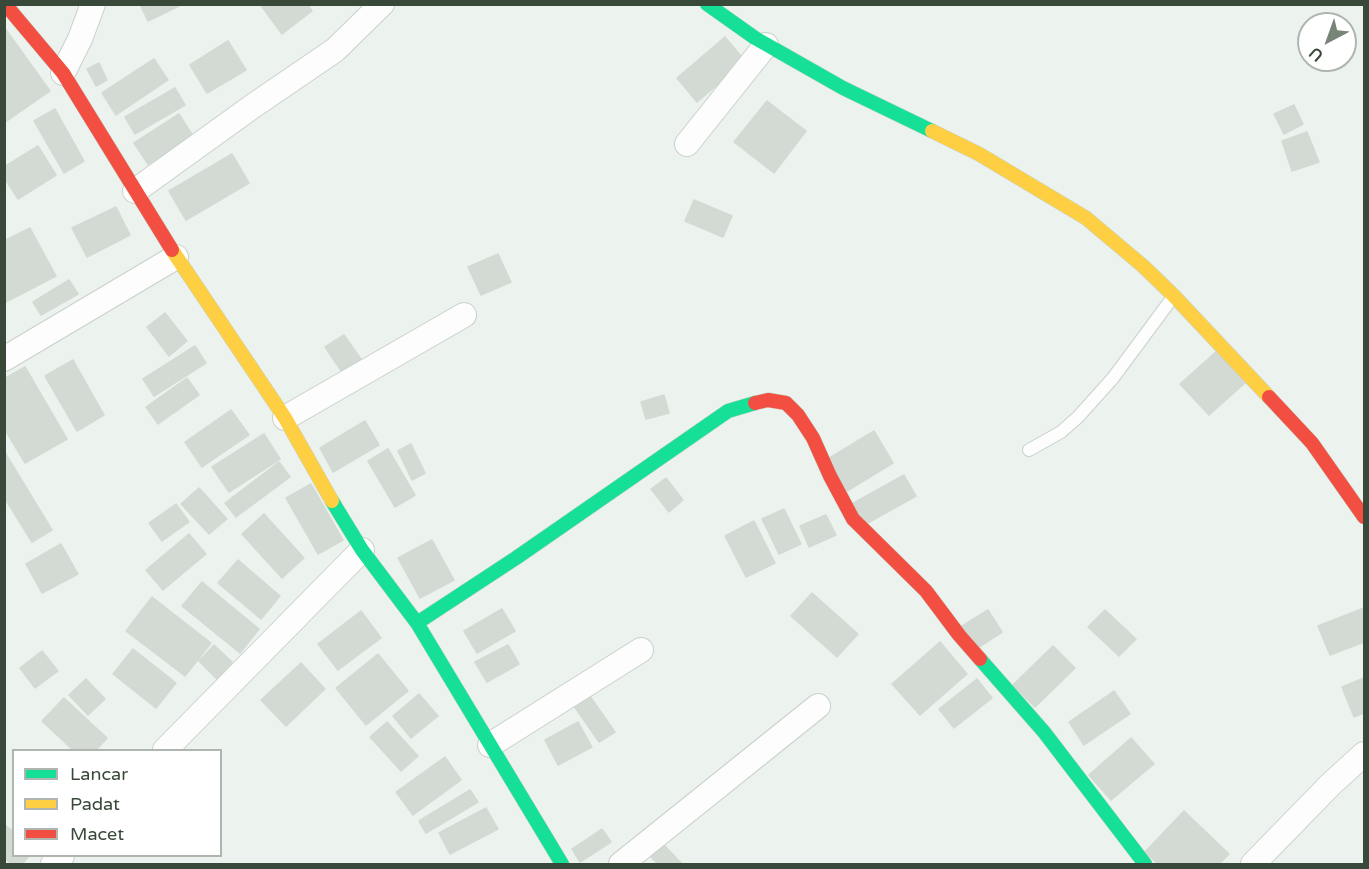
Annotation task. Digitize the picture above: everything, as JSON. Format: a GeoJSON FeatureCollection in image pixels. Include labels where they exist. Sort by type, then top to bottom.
{"type":"FeatureCollection","features":[{"type":"Feature","properties":{"kind":"street"},"geometry":{"type":"LineString","coordinates":[[5,4],[63,73],[176,257],[285,418],[315,474],[362,550],[417,623],[562,864]]}},
{"type":"Feature","properties":{"kind":"street"},"geometry":{"type":"LineString","coordinates":[[63,73],[80,39],[93,4]]}},
{"type":"Feature","properties":{"kind":"street"},"geometry":{"type":"LineString","coordinates":[[135,191],[335,50],[382,4]]}},
{"type":"Feature","properties":{"kind":"street"},"geometry":{"type":"LineString","coordinates":[[707,4],[766,45],[843,88],[979,154],[1086,218],[1143,266],[1174,296],[1312,443],[1361,504]]}},
{"type":"Feature","properties":{"kind":"street"},"geometry":{"type":"LineString","coordinates":[[687,144],[766,45]]}},
{"type":"Feature","properties":{"kind":"street"},"geometry":{"type":"LineString","coordinates":[[4,359],[176,257]]}},
{"type":"Feature","properties":{"kind":"street"},"geometry":{"type":"LineString","coordinates":[[285,418],[464,315]]}},
{"type":"Feature","properties":{"kind":"street"},"geometry":{"type":"LineString","coordinates":[[417,623],[516,558],[728,411],[768,400],[786,403],[813,438],[853,519],[926,591],[959,635],[1044,732],[1145,864]]}},
{"type":"Feature","properties":{"kind":"street"},"geometry":{"type":"LineString","coordinates":[[166,749],[362,550]]}},
{"type":"Feature","properties":{"kind":"street"},"geometry":{"type":"LineString","coordinates":[[490,745],[641,650]]}},
{"type":"Feature","properties":{"kind":"street"},"geometry":{"type":"LineString","coordinates":[[621,864],[818,706]]}},
{"type":"Feature","properties":{"kind":"street"},"geometry":{"type":"LineString","coordinates":[[1253,864],[1331,784],[1365,754]]}},
{"type":"Feature","properties":{"kind":"lane"},"geometry":{"type":"LineString","coordinates":[[1029,450],[1061,432],[1078,417],[1113,378],[1174,296]]}},
{"type":"Feature","properties":{"kind":"building"},"geometry":{"type":"Polygon","coordinates":[[[140,4],[178,4],[179,6],[148,21],[140,4]]]}},
{"type":"Feature","properties":{"kind":"building"},"geometry":{"type":"Polygon","coordinates":[[[260,4],[307,4],[312,11],[282,34],[260,4]]]}},
{"type":"Feature","properties":{"kind":"building"},"geometry":{"type":"Polygon","coordinates":[[[4,27],[50,91],[4,123],[4,27]]]}},
{"type":"Feature","properties":{"kind":"building"},"geometry":{"type":"Polygon","coordinates":[[[725,37],[745,61],[697,102],[677,78],[725,37]]]}},
{"type":"Feature","properties":{"kind":"building"},"geometry":{"type":"Polygon","coordinates":[[[228,41],[246,70],[207,93],[190,65],[228,41]]]}},
{"type":"Feature","properties":{"kind":"building"},"geometry":{"type":"Polygon","coordinates":[[[154,59],[168,80],[116,115],[102,93],[154,59]]]}},
{"type":"Feature","properties":{"kind":"building"},"geometry":{"type":"Polygon","coordinates":[[[99,63],[107,80],[96,86],[87,69],[99,63]]]}},
{"type":"Feature","properties":{"kind":"building"},"geometry":{"type":"Polygon","coordinates":[[[175,88],[185,105],[135,134],[125,117],[175,88]]]}},
{"type":"Feature","properties":{"kind":"building"},"geometry":{"type":"Polygon","coordinates":[[[767,101],[806,131],[774,173],[734,142],[767,101]]]}},
{"type":"Feature","properties":{"kind":"building"},"geometry":{"type":"Polygon","coordinates":[[[1294,105],[1303,124],[1284,134],[1274,114],[1294,105]]]}},
{"type":"Feature","properties":{"kind":"building"},"geometry":{"type":"Polygon","coordinates":[[[55,109],[84,161],[64,173],[34,121],[55,109]]]}},
{"type":"Feature","properties":{"kind":"building"},"geometry":{"type":"Polygon","coordinates":[[[179,114],[193,136],[148,164],[134,143],[179,114]]]}},
{"type":"Feature","properties":{"kind":"building"},"geometry":{"type":"Polygon","coordinates":[[[1307,132],[1319,162],[1292,171],[1282,141],[1307,132]]]}},
{"type":"Feature","properties":{"kind":"building"},"geometry":{"type":"Polygon","coordinates":[[[38,146],[56,175],[18,199],[4,177],[4,167],[38,146]]]}},
{"type":"Feature","properties":{"kind":"building"},"geometry":{"type":"Polygon","coordinates":[[[232,154],[249,183],[186,220],[169,191],[232,154]]]}},
{"type":"Feature","properties":{"kind":"building"},"geometry":{"type":"Polygon","coordinates":[[[694,200],[732,216],[723,237],[685,221],[694,200]]]}},
{"type":"Feature","properties":{"kind":"building"},"geometry":{"type":"Polygon","coordinates":[[[116,207],[130,235],[87,257],[72,228],[116,207]]]}},
{"type":"Feature","properties":{"kind":"building"},"geometry":{"type":"Polygon","coordinates":[[[30,228],[56,276],[4,303],[4,241],[30,228]]]}},
{"type":"Feature","properties":{"kind":"building"},"geometry":{"type":"Polygon","coordinates":[[[498,254],[511,282],[481,295],[468,267],[498,254]]]}},
{"type":"Feature","properties":{"kind":"building"},"geometry":{"type":"Polygon","coordinates":[[[69,280],[78,294],[41,315],[33,302],[69,280]]]}},
{"type":"Feature","properties":{"kind":"building"},"geometry":{"type":"Polygon","coordinates":[[[165,313],[187,341],[169,356],[147,327],[165,313]]]}},
{"type":"Feature","properties":{"kind":"building"},"geometry":{"type":"Polygon","coordinates":[[[344,335],[363,362],[344,375],[325,347],[344,335]]]}},
{"type":"Feature","properties":{"kind":"building"},"geometry":{"type":"Polygon","coordinates":[[[195,346],[206,363],[154,396],[143,379],[195,346]]]}},
{"type":"Feature","properties":{"kind":"building"},"geometry":{"type":"Polygon","coordinates":[[[1217,351],[1245,383],[1209,415],[1180,384],[1217,351]]]}},
{"type":"Feature","properties":{"kind":"building"},"geometry":{"type":"Polygon","coordinates":[[[73,360],[104,415],[77,431],[45,376],[73,360]]]}},
{"type":"Feature","properties":{"kind":"building"},"geometry":{"type":"Polygon","coordinates":[[[25,367],[67,439],[25,463],[4,428],[4,379],[25,367]]]}},
{"type":"Feature","properties":{"kind":"building"},"geometry":{"type":"Polygon","coordinates":[[[187,378],[199,395],[158,424],[146,407],[187,378]]]}},
{"type":"Feature","properties":{"kind":"building"},"geometry":{"type":"Polygon","coordinates":[[[664,395],[669,413],[646,419],[641,402],[664,395]]]}},
{"type":"Feature","properties":{"kind":"building"},"geometry":{"type":"Polygon","coordinates":[[[231,410],[249,435],[202,467],[185,442],[231,410]]]}},
{"type":"Feature","properties":{"kind":"building"},"geometry":{"type":"Polygon","coordinates":[[[365,421],[379,445],[333,472],[320,448],[365,421]]]}},
{"type":"Feature","properties":{"kind":"building"},"geometry":{"type":"Polygon","coordinates":[[[874,431],[893,463],[847,491],[828,459],[874,431]]]}},
{"type":"Feature","properties":{"kind":"building"},"geometry":{"type":"Polygon","coordinates":[[[264,434],[280,459],[229,492],[212,467],[264,434]]]}},
{"type":"Feature","properties":{"kind":"building"},"geometry":{"type":"Polygon","coordinates":[[[411,444],[425,473],[412,480],[398,451],[411,444]]]}},
{"type":"Feature","properties":{"kind":"building"},"geometry":{"type":"Polygon","coordinates":[[[388,449],[415,495],[395,507],[368,461],[388,449]]]}},
{"type":"Feature","properties":{"kind":"building"},"geometry":{"type":"Polygon","coordinates":[[[4,451],[52,530],[32,542],[4,497],[4,451]]]}},
{"type":"Feature","properties":{"kind":"building"},"geometry":{"type":"Polygon","coordinates":[[[279,462],[290,477],[236,517],[225,503],[279,462]]]}},
{"type":"Feature","properties":{"kind":"building"},"geometry":{"type":"Polygon","coordinates":[[[904,475],[916,496],[864,525],[852,504],[904,475]]]}},
{"type":"Feature","properties":{"kind":"building"},"geometry":{"type":"Polygon","coordinates":[[[666,478],[683,500],[669,512],[651,489],[666,478]]]}},
{"type":"Feature","properties":{"kind":"building"},"geometry":{"type":"Polygon","coordinates":[[[311,484],[343,540],[318,554],[286,498],[311,484]]]}},
{"type":"Feature","properties":{"kind":"building"},"geometry":{"type":"Polygon","coordinates":[[[199,488],[227,519],[209,534],[181,504],[199,488]]]}},
{"type":"Feature","properties":{"kind":"building"},"geometry":{"type":"Polygon","coordinates":[[[176,504],[189,522],[162,541],[149,523],[176,504]]]}},
{"type":"Feature","properties":{"kind":"building"},"geometry":{"type":"Polygon","coordinates":[[[784,509],[801,544],[779,554],[762,519],[784,509]]]}},
{"type":"Feature","properties":{"kind":"building"},"geometry":{"type":"Polygon","coordinates":[[[264,514],[304,558],[282,578],[242,534],[264,514]]]}},
{"type":"Feature","properties":{"kind":"building"},"geometry":{"type":"Polygon","coordinates":[[[826,515],[836,535],[809,547],[800,526],[826,515]]]}},
{"type":"Feature","properties":{"kind":"building"},"geometry":{"type":"Polygon","coordinates":[[[754,521],[775,563],[746,577],[725,536],[754,521]]]}},
{"type":"Feature","properties":{"kind":"building"},"geometry":{"type":"Polygon","coordinates":[[[189,534],[206,554],[163,590],[146,570],[189,534]]]}},
{"type":"Feature","properties":{"kind":"building"},"geometry":{"type":"Polygon","coordinates":[[[432,540],[454,580],[420,598],[398,558],[432,540]]]}},
{"type":"Feature","properties":{"kind":"building"},"geometry":{"type":"Polygon","coordinates":[[[61,544],[78,574],[42,593],[26,564],[61,544]]]}},
{"type":"Feature","properties":{"kind":"building"},"geometry":{"type":"Polygon","coordinates":[[[238,560],[280,596],[261,619],[218,583],[238,560]]]}},
{"type":"Feature","properties":{"kind":"building"},"geometry":{"type":"Polygon","coordinates":[[[202,582],[259,629],[240,653],[182,606],[202,582]]]}},
{"type":"Feature","properties":{"kind":"building"},"geometry":{"type":"Polygon","coordinates":[[[812,593],[858,634],[837,657],[791,616],[812,593]]]}},
{"type":"Feature","properties":{"kind":"building"},"geometry":{"type":"Polygon","coordinates":[[[152,597],[211,643],[185,676],[126,631],[152,597]]]}},
{"type":"Feature","properties":{"kind":"building"},"geometry":{"type":"Polygon","coordinates":[[[1364,608],[1364,642],[1330,655],[1318,626],[1364,608]]]}},
{"type":"Feature","properties":{"kind":"building"},"geometry":{"type":"Polygon","coordinates":[[[502,609],[515,631],[477,653],[464,631],[502,609]]]}},
{"type":"Feature","properties":{"kind":"building"},"geometry":{"type":"Polygon","coordinates":[[[988,610],[1002,632],[973,651],[959,628],[988,610]]]}},
{"type":"Feature","properties":{"kind":"building"},"geometry":{"type":"Polygon","coordinates":[[[1105,610],[1136,639],[1119,656],[1088,627],[1105,610]]]}},
{"type":"Feature","properties":{"kind":"building"},"geometry":{"type":"Polygon","coordinates":[[[361,611],[381,638],[338,670],[318,644],[361,611]]]}},
{"type":"Feature","properties":{"kind":"building"},"geometry":{"type":"Polygon","coordinates":[[[940,642],[967,674],[920,715],[892,684],[940,642]]]}},
{"type":"Feature","properties":{"kind":"building"},"geometry":{"type":"Polygon","coordinates":[[[214,645],[232,662],[217,679],[199,661],[214,645]]]}},
{"type":"Feature","properties":{"kind":"building"},"geometry":{"type":"Polygon","coordinates":[[[508,645],[519,664],[487,682],[475,662],[508,645]]]}},
{"type":"Feature","properties":{"kind":"building"},"geometry":{"type":"Polygon","coordinates":[[[1053,646],[1075,668],[1035,707],[1013,685],[1053,646]]]}},
{"type":"Feature","properties":{"kind":"building"},"geometry":{"type":"Polygon","coordinates":[[[133,649],[176,683],[156,708],[113,674],[133,649]]]}},
{"type":"Feature","properties":{"kind":"building"},"geometry":{"type":"Polygon","coordinates":[[[42,651],[58,671],[35,688],[20,668],[42,651]]]}},
{"type":"Feature","properties":{"kind":"building"},"geometry":{"type":"Polygon","coordinates":[[[378,654],[408,691],[366,725],[336,688],[378,654]]]}},
{"type":"Feature","properties":{"kind":"building"},"geometry":{"type":"Polygon","coordinates":[[[301,663],[325,689],[286,726],[261,700],[301,663]]]}},
{"type":"Feature","properties":{"kind":"building"},"geometry":{"type":"Polygon","coordinates":[[[1364,678],[1364,713],[1354,717],[1342,687],[1364,678]]]}},
{"type":"Feature","properties":{"kind":"building"},"geometry":{"type":"Polygon","coordinates":[[[86,679],[105,699],[88,715],[69,695],[86,679]]]}},
{"type":"Feature","properties":{"kind":"building"},"geometry":{"type":"Polygon","coordinates":[[[977,679],[992,698],[954,728],[939,709],[977,679]]]}},
{"type":"Feature","properties":{"kind":"building"},"geometry":{"type":"Polygon","coordinates":[[[1114,691],[1130,714],[1084,745],[1069,722],[1114,691]]]}},
{"type":"Feature","properties":{"kind":"building"},"geometry":{"type":"Polygon","coordinates":[[[587,692],[615,732],[599,742],[572,703],[587,692]]]}},
{"type":"Feature","properties":{"kind":"building"},"geometry":{"type":"Polygon","coordinates":[[[419,694],[438,716],[411,738],[393,716],[419,694]]]}},
{"type":"Feature","properties":{"kind":"building"},"geometry":{"type":"Polygon","coordinates":[[[64,698],[107,738],[97,749],[72,749],[42,721],[64,698]]]}},
{"type":"Feature","properties":{"kind":"building"},"geometry":{"type":"Polygon","coordinates":[[[387,722],[418,756],[401,771],[370,737],[387,722]]]}},
{"type":"Feature","properties":{"kind":"building"},"geometry":{"type":"Polygon","coordinates":[[[578,722],[592,747],[558,765],[545,740],[578,722]]]}},
{"type":"Feature","properties":{"kind":"building"},"geometry":{"type":"Polygon","coordinates":[[[1131,738],[1154,764],[1111,800],[1089,775],[1131,738]]]}},
{"type":"Feature","properties":{"kind":"building"},"geometry":{"type":"Polygon","coordinates":[[[445,757],[461,780],[413,815],[396,792],[445,757]]]}},
{"type":"Feature","properties":{"kind":"building"},"geometry":{"type":"Polygon","coordinates":[[[470,790],[478,802],[426,833],[419,821],[470,790]]]}},
{"type":"Feature","properties":{"kind":"building"},"geometry":{"type":"Polygon","coordinates":[[[486,808],[498,829],[450,854],[439,833],[486,808]]]}},
{"type":"Feature","properties":{"kind":"building"},"geometry":{"type":"Polygon","coordinates":[[[1184,811],[1229,854],[1219,864],[1158,864],[1145,852],[1184,811]]]}},
{"type":"Feature","properties":{"kind":"building"},"geometry":{"type":"Polygon","coordinates":[[[4,824],[12,830],[12,857],[28,857],[22,864],[12,864],[4,858],[4,824]]]}},
{"type":"Feature","properties":{"kind":"building"},"geometry":{"type":"Polygon","coordinates":[[[602,829],[611,842],[580,862],[572,849],[602,829]]]}},
{"type":"Feature","properties":{"kind":"building"},"geometry":{"type":"Polygon","coordinates":[[[661,842],[682,864],[658,864],[648,854],[661,842]]]}},
{"type":"Feature","properties":{"kind":"traffic: fast"},"geometry":{"type":"LineString","coordinates":[[707,4],[755,38],[843,88],[932,131]]}},
{"type":"Feature","properties":{"kind":"traffic: fast"},"geometry":{"type":"LineString","coordinates":[[417,623],[516,558],[728,411],[755,403]]}},
{"type":"Feature","properties":{"kind":"traffic: fast"},"geometry":{"type":"LineString","coordinates":[[332,501],[362,550],[417,623],[562,864]]}},
{"type":"Feature","properties":{"kind":"traffic: fast"},"geometry":{"type":"LineString","coordinates":[[980,659],[1044,732],[1145,864]]}},
{"type":"Feature","properties":{"kind":"traffic: slow"},"geometry":{"type":"LineString","coordinates":[[932,131],[979,154],[1086,218],[1143,266],[1174,296],[1269,397]]}},
{"type":"Feature","properties":{"kind":"traffic: slow"},"geometry":{"type":"LineString","coordinates":[[172,250],[285,418],[332,501]]}},
{"type":"Feature","properties":{"kind":"traffic: jam"},"geometry":{"type":"LineString","coordinates":[[5,4],[63,73],[172,250]]}},
{"type":"Feature","properties":{"kind":"traffic: jam"},"geometry":{"type":"LineString","coordinates":[[1269,397],[1312,443],[1364,517]]}},
{"type":"Feature","properties":{"kind":"traffic: jam"},"geometry":{"type":"LineString","coordinates":[[755,403],[768,400],[786,403],[798,415],[813,438],[853,519],[926,591],[980,659]]}}]}
